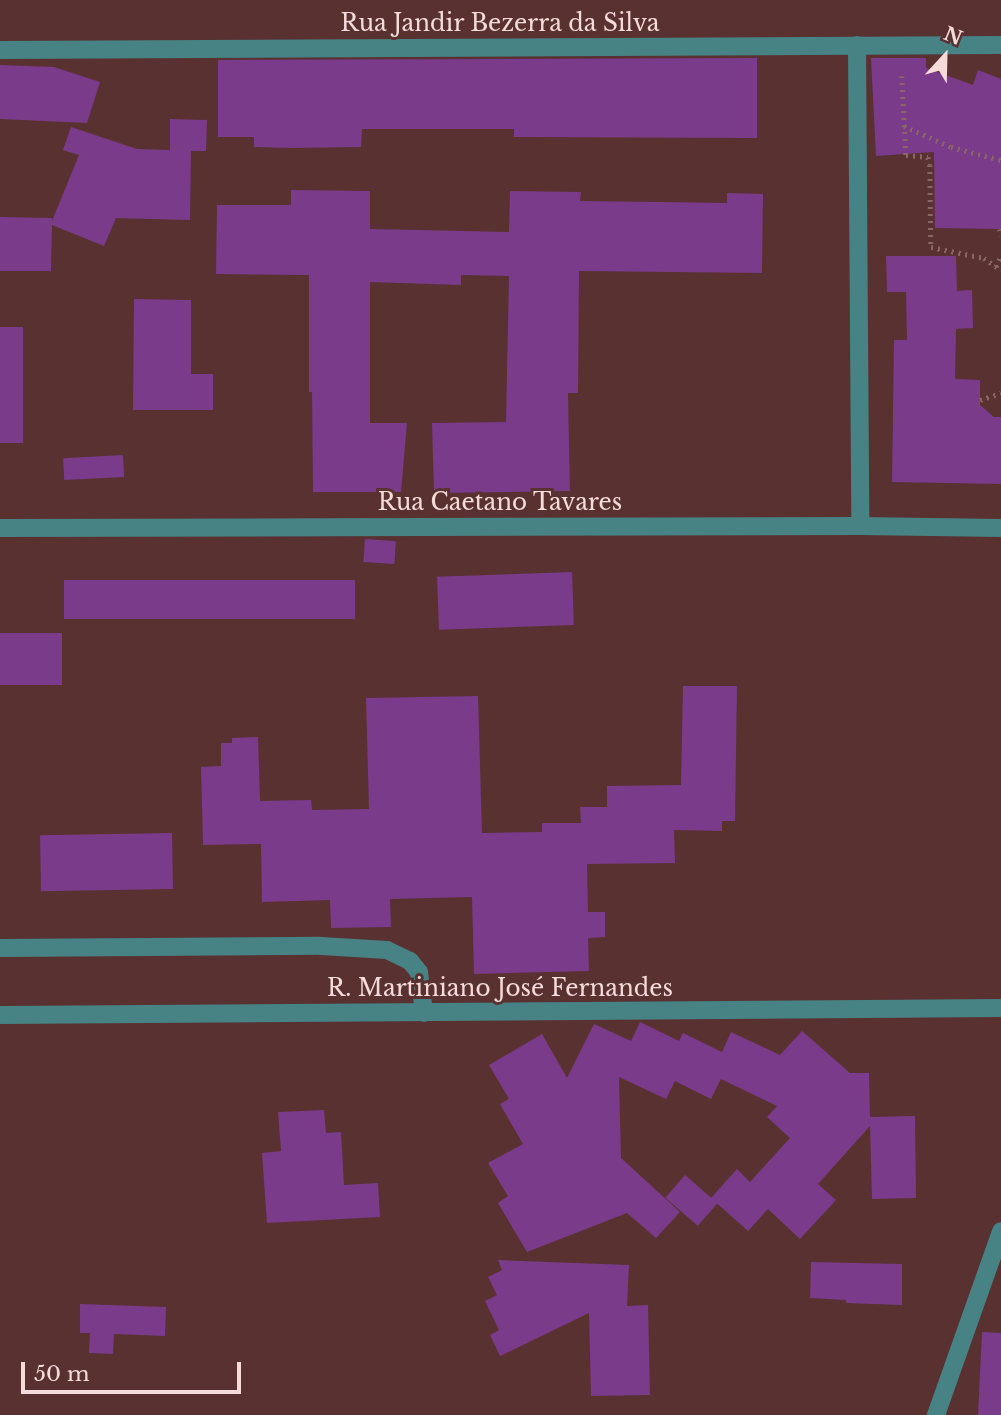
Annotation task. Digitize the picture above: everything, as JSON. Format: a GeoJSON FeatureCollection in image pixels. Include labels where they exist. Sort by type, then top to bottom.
{"type":"FeatureCollection","features":[{"type":"Feature","properties":{"kind":"street"},"geometry":{"type":"LineString","coordinates":[[857,45],[860,526]]}},
{"type":"Feature","properties":{"kind":"street","name":"Rua Jandir Bezerra da Silva"},"geometry":{"type":"LineString","coordinates":[[0,50],[1001,45]]}},
{"type":"Feature","properties":{"kind":"street","name":"Rua Caetano Tavares"},"geometry":{"type":"LineString","coordinates":[[0,528],[1001,528]]}},
{"type":"Feature","properties":{"kind":"street"},"geometry":{"type":"LineString","coordinates":[[0,947],[321,946],[387,950],[410,961],[419,972],[424,1013]]}},
{"type":"Feature","properties":{"kind":"street","name":"R. Martiniano José Fernandes"},"geometry":{"type":"LineString","coordinates":[[0,1015],[1001,1008]]}},
{"type":"Feature","properties":{"kind":"street"},"geometry":{"type":"LineString","coordinates":[[936,1415],[1001,1231]]}},
{"type":"Feature","properties":{"kind":"path"},"geometry":{"type":"LineString","coordinates":[[902,76],[906,155],[928,157],[931,247],[984,258],[999,268],[1001,255]]}},
{"type":"Feature","properties":{"kind":"path"},"geometry":{"type":"LineString","coordinates":[[904,126],[951,147],[1001,160]]}},
{"type":"Feature","properties":{"kind":"path"},"geometry":{"type":"LineString","coordinates":[[1000,229],[1001,236]]}},
{"type":"Feature","properties":{"kind":"path"},"geometry":{"type":"LineString","coordinates":[[980,401],[1001,393]]}},
{"type":"Feature","properties":{"kind":"building"},"geometry":{"type":"Polygon","coordinates":[[[757,58],[757,138],[514,137],[514,129],[362,129],[361,147],[291,148],[254,147],[254,137],[218,137],[218,60],[757,58]]]}},
{"type":"Feature","properties":{"kind":"building"},"geometry":{"type":"Polygon","coordinates":[[[871,58],[926,58],[926,68],[973,85],[978,70],[1001,79],[1001,229],[935,228],[934,152],[876,156],[871,58]]]}},
{"type":"Feature","properties":{"kind":"building"},"geometry":{"type":"Polygon","coordinates":[[[0,65],[54,67],[100,82],[87,123],[0,119],[0,65]]]}},
{"type":"Feature","properties":{"kind":"building"},"geometry":{"type":"Polygon","coordinates":[[[170,119],[207,120],[206,151],[191,151],[190,220],[116,218],[104,246],[52,225],[51,271],[0,271],[0,217],[52,218],[52,221],[79,155],[63,150],[71,127],[137,149],[170,150],[170,119]]]}},
{"type":"Feature","properties":{"kind":"building"},"geometry":{"type":"Polygon","coordinates":[[[291,190],[370,191],[370,229],[509,232],[510,191],[581,192],[580,201],[727,203],[727,193],[763,194],[762,273],[579,271],[578,393],[568,393],[570,491],[434,493],[432,423],[506,422],[509,276],[461,275],[461,285],[370,282],[370,423],[407,423],[401,492],[313,492],[312,392],[309,392],[309,275],[216,274],[217,205],[291,205],[291,190]]]}},
{"type":"Feature","properties":{"kind":"building"},"geometry":{"type":"Polygon","coordinates":[[[886,256],[956,256],[957,291],[972,290],[973,328],[956,329],[955,379],[980,380],[980,405],[994,417],[1001,417],[1001,484],[892,482],[894,340],[907,340],[906,292],[887,292],[886,256]]]}},
{"type":"Feature","properties":{"kind":"building"},"geometry":{"type":"Polygon","coordinates":[[[134,299],[191,300],[191,374],[213,374],[213,410],[133,410],[134,299]]]}},
{"type":"Feature","properties":{"kind":"building"},"geometry":{"type":"Polygon","coordinates":[[[0,327],[23,327],[23,443],[0,443],[0,327]]]}},
{"type":"Feature","properties":{"kind":"building"},"geometry":{"type":"Polygon","coordinates":[[[123,455],[124,477],[64,480],[63,458],[123,455]]]}},
{"type":"Feature","properties":{"kind":"building"},"geometry":{"type":"Polygon","coordinates":[[[365,539],[396,541],[394,564],[363,562],[365,539]]]}},
{"type":"Feature","properties":{"kind":"building"},"geometry":{"type":"Polygon","coordinates":[[[572,572],[574,625],[439,630],[437,577],[572,572]]]}},
{"type":"Feature","properties":{"kind":"building"},"geometry":{"type":"Polygon","coordinates":[[[64,580],[355,580],[355,619],[64,619],[64,580]]]}},
{"type":"Feature","properties":{"kind":"building"},"geometry":{"type":"Polygon","coordinates":[[[0,633],[62,633],[62,685],[0,685],[0,633]]]}},
{"type":"Feature","properties":{"kind":"building"},"geometry":{"type":"Polygon","coordinates":[[[683,686],[737,686],[735,821],[722,821],[722,831],[674,830],[675,863],[587,864],[588,912],[605,912],[605,937],[588,938],[589,971],[474,974],[472,897],[390,899],[391,927],[331,928],[330,900],[262,902],[261,844],[203,845],[201,767],[221,766],[221,743],[232,743],[232,738],[258,737],[260,801],[311,800],[312,810],[369,809],[366,698],[478,696],[482,833],[542,832],[542,823],[581,823],[580,807],[607,807],[607,786],[681,785],[683,686]]]}},
{"type":"Feature","properties":{"kind":"building"},"geometry":{"type":"Polygon","coordinates":[[[172,833],[173,889],[41,891],[40,835],[172,833]]]}},
{"type":"Feature","properties":{"kind":"building"},"geometry":{"type":"Polygon","coordinates":[[[640,1022],[679,1041],[683,1033],[722,1052],[731,1032],[780,1055],[802,1031],[850,1073],[869,1073],[870,1117],[915,1116],[916,1198],[872,1199],[870,1126],[818,1184],[836,1200],[800,1239],[768,1209],[748,1231],[711,1198],[737,1169],[750,1182],[790,1138],[767,1117],[777,1106],[721,1079],[711,1099],[675,1081],[666,1099],[619,1077],[621,1158],[680,1212],[656,1238],[627,1213],[527,1252],[498,1203],[508,1196],[488,1163],[523,1144],[500,1104],[509,1099],[489,1065],[542,1034],[567,1078],[594,1024],[631,1041],[640,1022]]]}},
{"type":"Feature","properties":{"kind":"building"},"geometry":{"type":"Polygon","coordinates":[[[324,1110],[326,1133],[341,1132],[344,1185],[378,1183],[380,1217],[267,1223],[262,1153],[281,1151],[278,1112],[324,1110]]]}},
{"type":"Feature","properties":{"kind":"building"},"geometry":{"type":"Polygon","coordinates":[[[685,1175],[717,1203],[698,1226],[665,1198],[685,1175]]]}},
{"type":"Feature","properties":{"kind":"building"},"geometry":{"type":"Polygon","coordinates":[[[498,1260],[629,1265],[627,1306],[648,1305],[650,1395],[591,1396],[589,1313],[500,1356],[490,1335],[499,1330],[485,1301],[497,1295],[488,1277],[502,1270],[498,1260]]]}},
{"type":"Feature","properties":{"kind":"building"},"geometry":{"type":"Polygon","coordinates":[[[811,1262],[902,1264],[902,1305],[846,1303],[846,1300],[810,1298],[811,1262]]]}},
{"type":"Feature","properties":{"kind":"building"},"geometry":{"type":"Polygon","coordinates":[[[80,1304],[166,1307],[165,1336],[114,1334],[113,1354],[89,1353],[90,1333],[80,1333],[80,1304]]]}},
{"type":"Feature","properties":{"kind":"building"},"geometry":{"type":"Polygon","coordinates":[[[982,1332],[1001,1333],[1001,1415],[978,1415],[982,1332]]]}}]}
